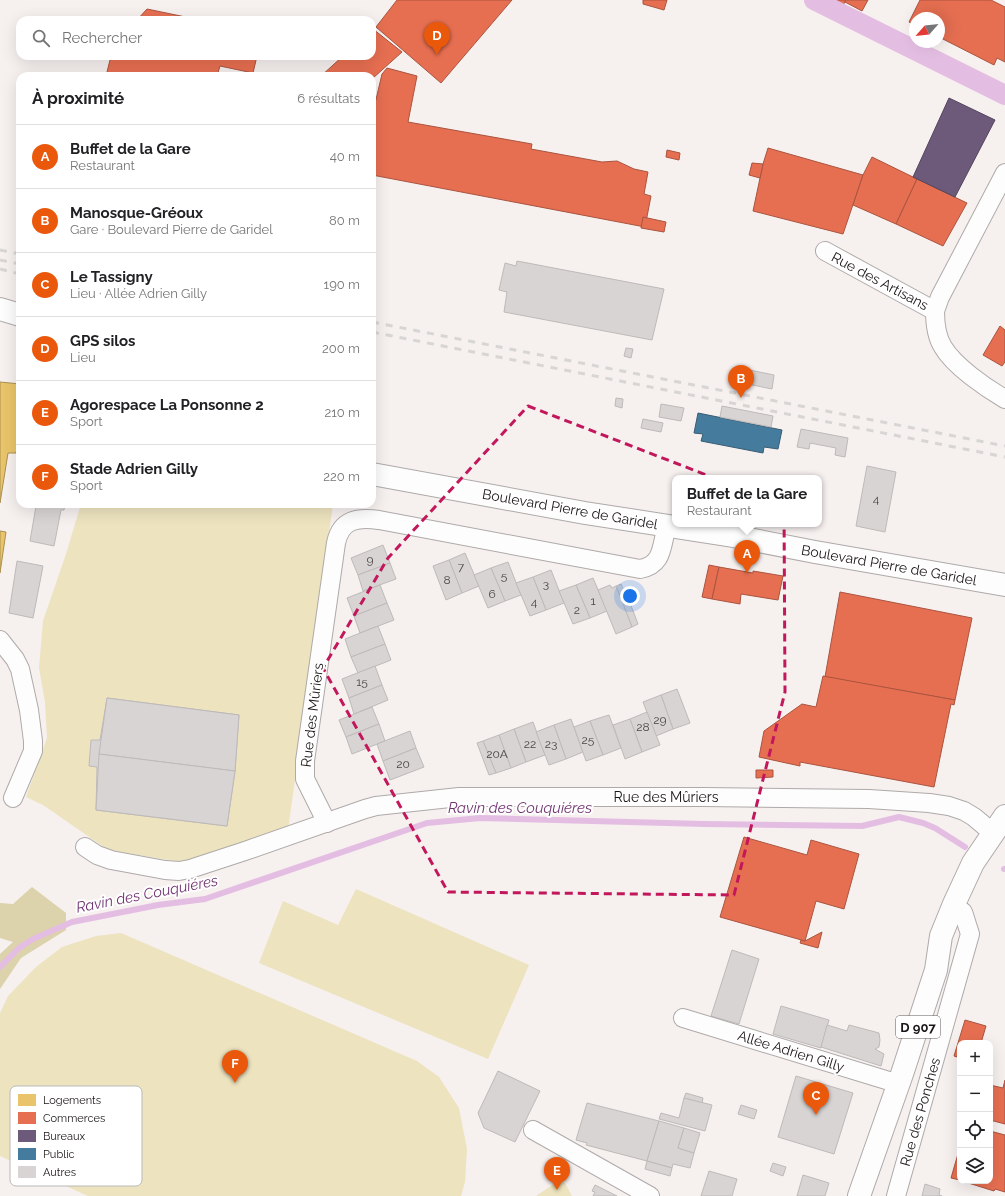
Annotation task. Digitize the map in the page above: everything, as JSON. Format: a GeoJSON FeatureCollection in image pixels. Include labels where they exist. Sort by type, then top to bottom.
{"type":"FeatureCollection","features":[{"type":"Feature","properties":{"kind":"street"},"geometry":{"type":"LineString","coordinates":[[935,311],[940,298],[1005,173]]}},
{"type":"Feature","properties":{"kind":"street","name":"Rue des Artisans"},"geometry":{"type":"LineString","coordinates":[[825,251],[935,311],[935,323],[938,336],[943,347],[962,368],[1005,400]]}},
{"type":"Feature","properties":{"kind":"street"},"geometry":{"type":"LineString","coordinates":[[0,308],[16,314]]}},
{"type":"Feature","properties":{"kind":"street","name":"Boulevard Pierre de Garidel"},"geometry":{"type":"LineString","coordinates":[[376,475],[585,513],[672,527]]}},
{"type":"Feature","properties":{"kind":"street","name":"Rue des Mûriers"},"geometry":{"type":"LineString","coordinates":[[666,526],[660,556],[653,565],[648,568],[640,569],[379,520],[359,519],[351,521],[344,526],[340,531],[336,543],[305,761],[305,779],[327,823],[376,806],[459,797],[704,797],[869,799],[929,803],[949,806],[964,811],[1001,829]]}},
{"type":"Feature","properties":{"kind":"street","name":"Boulevard Pierre de Garidel"},"geometry":{"type":"LineString","coordinates":[[673,527],[733,536],[815,552],[1005,585]]}},
{"type":"Feature","properties":{"kind":"street"},"geometry":{"type":"LineString","coordinates":[[0,640],[15,659],[20,669],[29,710],[33,742],[33,751],[13,798]]}},
{"type":"Feature","properties":{"kind":"street"},"geometry":{"type":"LineString","coordinates":[[85,847],[97,855],[111,860],[165,870],[179,871],[224,858],[327,823]]}},
{"type":"Feature","properties":{"kind":"street","name":"D 907"},"geometry":{"type":"LineString","coordinates":[[936,970],[951,944],[963,912],[1001,829]]}},
{"type":"Feature","properties":{"kind":"street","name":"D 907"},"geometry":{"type":"LineString","coordinates":[[858,1196],[898,1084],[936,970],[941,936],[973,863],[1001,829]]}},
{"type":"Feature","properties":{"kind":"street","name":"Rue des Ponches"},"geometry":{"type":"LineString","coordinates":[[896,1196],[970,934],[963,912]]}},
{"type":"Feature","properties":{"kind":"street","name":"Allée Adrien Gilly"},"geometry":{"type":"LineString","coordinates":[[683,1018],[898,1084]]}},
{"type":"Feature","properties":{"kind":"street"},"geometry":{"type":"LineString","coordinates":[[533,1130],[650,1196]]}},
{"type":"Feature","properties":{"kind":"highlighted area"},"geometry":{"type":"Polygon","coordinates":[[[528,406],[784,505],[785,692],[734,895],[448,892],[323,668],[388,558],[528,406]]]}},
{"type":"Feature","properties":{"kind":"shaded area"},"geometry":{"type":"Polygon","coordinates":[[[80,508],[332,508],[288,830],[187,863],[108,850],[43,805],[26,797],[47,738],[45,702],[39,668],[43,621],[80,508]]]}},
{"type":"Feature","properties":{"kind":"shaded area"},"geometry":{"type":"Polygon","coordinates":[[[32,887],[66,913],[66,930],[21,958],[0,989],[0,954],[13,942],[0,938],[0,903],[13,904],[32,887]]]}},
{"type":"Feature","properties":{"kind":"shaded area"},"geometry":{"type":"Polygon","coordinates":[[[356,889],[529,965],[488,1059],[259,963],[283,901],[338,925],[356,889]]]}},
{"type":"Feature","properties":{"kind":"shaded area"},"geometry":{"type":"Polygon","coordinates":[[[121,933],[417,1061],[439,1077],[459,1108],[467,1149],[465,1182],[461,1196],[88,1196],[66,1186],[142,1186],[142,1086],[10,1086],[10,1161],[0,1156],[0,1013],[8,996],[36,967],[62,947],[96,936],[121,933]]]}},
{"type":"Feature","properties":{"kind":"shaded area"},"geometry":{"type":"Polygon","coordinates":[[[560,1180],[565,1183],[572,1196],[536,1196],[560,1180]]]}},
{"type":"Feature","properties":{"kind":"building: Logements"},"geometry":{"type":"Polygon","coordinates":[[[0,382],[16,384],[16,453],[8,453],[0,503],[0,382]]]}},
{"type":"Feature","properties":{"kind":"building: Logements"},"geometry":{"type":"Polygon","coordinates":[[[0,531],[6,532],[0,573],[0,531]]]}},
{"type":"Feature","properties":{"kind":"building: Commerces"},"geometry":{"type":"Polygon","coordinates":[[[397,0],[512,0],[441,83],[376,27],[397,0]]]}},
{"type":"Feature","properties":{"kind":"building: Commerces"},"geometry":{"type":"Polygon","coordinates":[[[643,0],[667,0],[664,10],[643,4],[643,0]]]}},
{"type":"Feature","properties":{"kind":"building: Commerces"},"geometry":{"type":"Polygon","coordinates":[[[836,0],[846,0],[842,7],[834,4],[836,0]]]}},
{"type":"Feature","properties":{"kind":"building: Commerces"},"geometry":{"type":"Polygon","coordinates":[[[846,0],[868,0],[862,11],[845,2],[846,0]]]}},
{"type":"Feature","properties":{"kind":"building: Commerces"},"geometry":{"type":"Polygon","coordinates":[[[920,0],[991,0],[1005,7],[1005,62],[997,58],[994,65],[945,40],[945,12],[914,12],[920,0]]]}},
{"type":"Feature","properties":{"kind":"building: Commerces"},"geometry":{"type":"Polygon","coordinates":[[[147,9],[181,16],[141,16],[147,9]]]}},
{"type":"Feature","properties":{"kind":"building: Commerces"},"geometry":{"type":"Polygon","coordinates":[[[376,31],[402,52],[376,75],[376,72],[325,72],[339,60],[376,60],[376,31]]]}},
{"type":"Feature","properties":{"kind":"building: Commerces"},"geometry":{"type":"Polygon","coordinates":[[[110,60],[256,60],[253,72],[220,66],[218,72],[107,72],[110,60]]]}},
{"type":"Feature","properties":{"kind":"building: Commerces"},"geometry":{"type":"Polygon","coordinates":[[[387,68],[417,76],[408,122],[532,144],[531,149],[602,162],[617,161],[634,169],[648,172],[644,194],[651,196],[645,227],[376,176],[376,100],[382,74],[387,68]]]}},
{"type":"Feature","properties":{"kind":"building: Commerces"},"geometry":{"type":"Polygon","coordinates":[[[768,148],[863,175],[843,234],[753,211],[768,148]]]}},
{"type":"Feature","properties":{"kind":"building: Commerces"},"geometry":{"type":"Polygon","coordinates":[[[667,150],[680,153],[679,160],[666,157],[667,150]]]}},
{"type":"Feature","properties":{"kind":"building: Commerces"},"geometry":{"type":"Polygon","coordinates":[[[872,157],[917,179],[896,224],[853,205],[863,175],[872,157]]]}},
{"type":"Feature","properties":{"kind":"building: Commerces"},"geometry":{"type":"Polygon","coordinates":[[[752,163],[763,164],[760,178],[749,175],[752,163]]]}},
{"type":"Feature","properties":{"kind":"building: Commerces"},"geometry":{"type":"Polygon","coordinates":[[[917,179],[967,203],[943,246],[896,224],[917,179]]]}},
{"type":"Feature","properties":{"kind":"building: Commerces"},"geometry":{"type":"Polygon","coordinates":[[[643,217],[666,222],[664,232],[641,228],[643,217]]]}},
{"type":"Feature","properties":{"kind":"building: Commerces"},"geometry":{"type":"Polygon","coordinates":[[[1000,326],[1005,330],[1005,362],[1002,366],[983,355],[1000,326]]]}},
{"type":"Feature","properties":{"kind":"building: Commerces"},"geometry":{"type":"Polygon","coordinates":[[[709,565],[719,567],[712,599],[702,597],[709,565]]]}},
{"type":"Feature","properties":{"kind":"building: Commerces"},"geometry":{"type":"Polygon","coordinates":[[[719,567],[753,573],[753,571],[783,576],[778,600],[741,594],[740,604],[712,599],[719,567]]]}},
{"type":"Feature","properties":{"kind":"building: Commerces"},"geometry":{"type":"Polygon","coordinates":[[[840,592],[972,618],[955,700],[825,677],[840,592]]]}},
{"type":"Feature","properties":{"kind":"building: Commerces"},"geometry":{"type":"Polygon","coordinates":[[[823,676],[955,700],[954,705],[951,704],[934,787],[800,762],[800,766],[759,757],[764,731],[802,704],[816,707],[823,676]]]}},
{"type":"Feature","properties":{"kind":"building: Commerces"},"geometry":{"type":"Polygon","coordinates":[[[756,770],[773,770],[773,777],[756,778],[756,770]]]}},
{"type":"Feature","properties":{"kind":"building: Commerces"},"geometry":{"type":"Polygon","coordinates":[[[744,837],[807,855],[811,840],[859,854],[844,909],[816,901],[805,941],[720,917],[744,837]]]}},
{"type":"Feature","properties":{"kind":"building: Commerces"},"geometry":{"type":"Polygon","coordinates":[[[822,932],[818,948],[800,943],[801,940],[805,941],[822,932]]]}},
{"type":"Feature","properties":{"kind":"building: Commerces"},"geometry":{"type":"Polygon","coordinates":[[[965,1020],[986,1026],[982,1040],[959,1040],[965,1020]]]}},
{"type":"Feature","properties":{"kind":"building: Commerces"},"geometry":{"type":"Polygon","coordinates":[[[957,1046],[957,1057],[954,1056],[957,1046]]]}},
{"type":"Feature","properties":{"kind":"building: Commerces"},"geometry":{"type":"Polygon","coordinates":[[[1005,1080],[1005,1124],[993,1121],[993,1086],[1003,1088],[1005,1080]]]}},
{"type":"Feature","properties":{"kind":"building: Commerces"},"geometry":{"type":"Polygon","coordinates":[[[993,1132],[1005,1135],[1005,1192],[995,1189],[994,1191],[972,1184],[993,1184],[993,1132]]]}},
{"type":"Feature","properties":{"kind":"building: Commerces"},"geometry":{"type":"Polygon","coordinates":[[[957,1157],[957,1179],[951,1178],[957,1157]]]}},
{"type":"Feature","properties":{"kind":"building: Bureaux"},"geometry":{"type":"Polygon","coordinates":[[[949,98],[995,120],[955,197],[913,177],[949,98]]]}},
{"type":"Feature","properties":{"kind":"building: Public"},"geometry":{"type":"Polygon","coordinates":[[[698,413],[782,430],[778,449],[764,447],[763,453],[701,441],[703,434],[694,433],[698,413]]]}},
{"type":"Feature","properties":{"kind":"building: Autres"},"geometry":{"type":"Polygon","coordinates":[[[517,261],[664,289],[652,340],[504,312],[507,292],[499,290],[505,263],[516,266],[517,261]]]}},
{"type":"Feature","properties":{"kind":"building: Autres"},"geometry":{"type":"Polygon","coordinates":[[[626,348],[633,349],[631,358],[624,356],[626,348]]]}},
{"type":"Feature","properties":{"kind":"building: Autres"},"geometry":{"type":"Polygon","coordinates":[[[740,368],[774,375],[772,389],[738,382],[740,368]]]}},
{"type":"Feature","properties":{"kind":"building: Autres"},"geometry":{"type":"Polygon","coordinates":[[[616,398],[623,399],[622,408],[615,406],[616,398]]]}},
{"type":"Feature","properties":{"kind":"building: Autres"},"geometry":{"type":"Polygon","coordinates":[[[661,404],[684,408],[681,421],[659,417],[661,404]]]}},
{"type":"Feature","properties":{"kind":"building: Autres"},"geometry":{"type":"Polygon","coordinates":[[[722,406],[773,416],[771,427],[720,417],[722,406]]]}},
{"type":"Feature","properties":{"kind":"building: Autres"},"geometry":{"type":"Polygon","coordinates":[[[643,419],[663,423],[661,432],[641,428],[643,419]]]}},
{"type":"Feature","properties":{"kind":"building: Autres"},"geometry":{"type":"Polygon","coordinates":[[[801,429],[848,438],[845,457],[835,455],[836,448],[810,443],[809,449],[797,447],[801,429]]]}},
{"type":"Feature","properties":{"kind":"building: Autres"},"geometry":{"type":"Polygon","coordinates":[[[867,466],[896,472],[885,532],[856,526],[867,466]]]}},
{"type":"Feature","properties":{"kind":"building: Autres"},"geometry":{"type":"Polygon","coordinates":[[[36,508],[64,508],[64,510],[61,510],[54,546],[30,541],[36,508]]]}},
{"type":"Feature","properties":{"kind":"building: Autres"},"geometry":{"type":"Polygon","coordinates":[[[383,545],[390,563],[358,575],[351,558],[383,545]]]}},
{"type":"Feature","properties":{"kind":"building: Autres"},"geometry":{"type":"Polygon","coordinates":[[[465,553],[479,586],[462,593],[449,560],[465,553]]]}},
{"type":"Feature","properties":{"kind":"building: Autres"},"geometry":{"type":"Polygon","coordinates":[[[449,560],[462,593],[446,600],[433,566],[449,560]]]}},
{"type":"Feature","properties":{"kind":"building: Autres"},"geometry":{"type":"Polygon","coordinates":[[[17,561],[43,566],[33,618],[9,613],[17,561]]]}},
{"type":"Feature","properties":{"kind":"building: Autres"},"geometry":{"type":"Polygon","coordinates":[[[508,562],[521,595],[505,601],[491,568],[508,562]]]}},
{"type":"Feature","properties":{"kind":"building: Autres"},"geometry":{"type":"Polygon","coordinates":[[[390,563],[396,579],[363,591],[358,575],[390,563]]]}},
{"type":"Feature","properties":{"kind":"building: Autres"},"geometry":{"type":"Polygon","coordinates":[[[491,568],[505,601],[488,608],[474,575],[491,568]]]}},
{"type":"Feature","properties":{"kind":"building: Autres"},"geometry":{"type":"Polygon","coordinates":[[[551,570],[564,603],[546,610],[533,577],[551,570]]]}},
{"type":"Feature","properties":{"kind":"building: Autres"},"geometry":{"type":"Polygon","coordinates":[[[533,577],[546,610],[530,616],[516,583],[533,577]]]}},
{"type":"Feature","properties":{"kind":"building: Autres"},"geometry":{"type":"Polygon","coordinates":[[[593,578],[607,611],[590,618],[576,585],[593,578]]]}},
{"type":"Feature","properties":{"kind":"building: Autres"},"geometry":{"type":"Polygon","coordinates":[[[621,584],[627,595],[638,624],[632,627],[616,586],[621,584]]]}},
{"type":"Feature","properties":{"kind":"building: Autres"},"geometry":{"type":"Polygon","coordinates":[[[380,585],[387,603],[354,616],[347,598],[380,585]]]}},
{"type":"Feature","properties":{"kind":"building: Autres"},"geometry":{"type":"Polygon","coordinates":[[[576,585],[590,618],[573,624],[559,591],[576,585]]]}},
{"type":"Feature","properties":{"kind":"building: Autres"},"geometry":{"type":"Polygon","coordinates":[[[610,585],[612,588],[616,586],[632,627],[616,634],[598,590],[610,585]]]}},
{"type":"Feature","properties":{"kind":"building: Autres"},"geometry":{"type":"Polygon","coordinates":[[[387,603],[394,620],[360,633],[354,616],[387,603]]]}},
{"type":"Feature","properties":{"kind":"building: Autres"},"geometry":{"type":"Polygon","coordinates":[[[378,626],[385,644],[351,657],[345,639],[378,626]]]}},
{"type":"Feature","properties":{"kind":"building: Autres"},"geometry":{"type":"Polygon","coordinates":[[[385,644],[391,660],[358,673],[351,657],[385,644]]]}},
{"type":"Feature","properties":{"kind":"building: Autres"},"geometry":{"type":"Polygon","coordinates":[[[375,666],[382,685],[349,698],[342,679],[375,666]]]}},
{"type":"Feature","properties":{"kind":"building: Autres"},"geometry":{"type":"Polygon","coordinates":[[[382,685],[388,700],[354,714],[349,698],[382,685]]]}},
{"type":"Feature","properties":{"kind":"building: Autres"},"geometry":{"type":"Polygon","coordinates":[[[677,689],[690,723],[673,729],[661,695],[677,689]]]}},
{"type":"Feature","properties":{"kind":"building: Autres"},"geometry":{"type":"Polygon","coordinates":[[[661,695],[673,729],[656,736],[643,702],[661,695]]]}},
{"type":"Feature","properties":{"kind":"building: Autres"},"geometry":{"type":"Polygon","coordinates":[[[107,698],[239,715],[235,771],[227,826],[96,810],[97,767],[89,766],[91,740],[100,740],[107,698]]]}},
{"type":"Feature","properties":{"kind":"building: Autres"},"geometry":{"type":"Polygon","coordinates":[[[107,698],[239,715],[235,771],[99,754],[107,698]]]}},
{"type":"Feature","properties":{"kind":"building: Autres"},"geometry":{"type":"Polygon","coordinates":[[[372,707],[379,724],[346,737],[339,720],[372,707]]]}},
{"type":"Feature","properties":{"kind":"building: Autres"},"geometry":{"type":"Polygon","coordinates":[[[647,712],[660,745],[642,752],[630,719],[647,712]]]}},
{"type":"Feature","properties":{"kind":"building: Autres"},"geometry":{"type":"Polygon","coordinates":[[[609,715],[621,748],[603,755],[590,721],[609,715]]]}},
{"type":"Feature","properties":{"kind":"building: Autres"},"geometry":{"type":"Polygon","coordinates":[[[571,719],[583,752],[566,759],[554,725],[571,719]]]}},
{"type":"Feature","properties":{"kind":"building: Autres"},"geometry":{"type":"Polygon","coordinates":[[[630,719],[642,752],[625,759],[613,725],[630,719]]]}},
{"type":"Feature","properties":{"kind":"building: Autres"},"geometry":{"type":"Polygon","coordinates":[[[590,721],[603,755],[586,761],[574,727],[590,721]]]}},
{"type":"Feature","properties":{"kind":"building: Autres"},"geometry":{"type":"Polygon","coordinates":[[[533,722],[545,755],[526,762],[514,729],[533,722]]]}},
{"type":"Feature","properties":{"kind":"building: Autres"},"geometry":{"type":"Polygon","coordinates":[[[379,724],[385,741],[352,754],[346,737],[379,724]]]}},
{"type":"Feature","properties":{"kind":"building: Autres"},"geometry":{"type":"Polygon","coordinates":[[[554,725],[566,759],[549,765],[536,732],[554,725]]]}},
{"type":"Feature","properties":{"kind":"building: Autres"},"geometry":{"type":"Polygon","coordinates":[[[514,729],[526,762],[511,768],[499,735],[514,729]]]}},
{"type":"Feature","properties":{"kind":"building: Autres"},"geometry":{"type":"Polygon","coordinates":[[[410,731],[416,748],[383,761],[377,744],[410,731]]]}},
{"type":"Feature","properties":{"kind":"building: Autres"},"geometry":{"type":"Polygon","coordinates":[[[499,735],[511,768],[496,773],[483,741],[499,735]]]}},
{"type":"Feature","properties":{"kind":"building: Autres"},"geometry":{"type":"Polygon","coordinates":[[[483,741],[496,773],[489,775],[477,743],[483,741]]]}},
{"type":"Feature","properties":{"kind":"building: Autres"},"geometry":{"type":"Polygon","coordinates":[[[416,748],[424,767],[390,780],[383,761],[416,748]]]}},
{"type":"Feature","properties":{"kind":"building: Autres"},"geometry":{"type":"Polygon","coordinates":[[[99,754],[235,771],[227,826],[96,810],[99,754]]]}},
{"type":"Feature","properties":{"kind":"building: Autres"},"geometry":{"type":"Polygon","coordinates":[[[732,950],[759,959],[739,1024],[711,1016],[732,950]]]}},
{"type":"Feature","properties":{"kind":"building: Autres"},"geometry":{"type":"Polygon","coordinates":[[[781,1006],[829,1020],[821,1048],[773,1034],[781,1006]]]}},
{"type":"Feature","properties":{"kind":"building: Autres"},"geometry":{"type":"Polygon","coordinates":[[[827,1025],[847,1031],[849,1025],[879,1033],[879,1047],[875,1049],[884,1054],[881,1066],[821,1047],[827,1025]]]}},
{"type":"Feature","properties":{"kind":"building: Autres"},"geometry":{"type":"Polygon","coordinates":[[[498,1071],[540,1091],[515,1142],[484,1128],[478,1113],[498,1071]]]}},
{"type":"Feature","properties":{"kind":"building: Autres"},"geometry":{"type":"Polygon","coordinates":[[[796,1076],[853,1093],[834,1154],[778,1137],[796,1076]]]}},
{"type":"Feature","properties":{"kind":"building: Autres"},"geometry":{"type":"Polygon","coordinates":[[[686,1093],[703,1098],[702,1103],[684,1098],[686,1093]]]}},
{"type":"Feature","properties":{"kind":"building: Autres"},"geometry":{"type":"Polygon","coordinates":[[[684,1098],[712,1105],[705,1131],[659,1119],[661,1113],[679,1118],[684,1098]]]}},
{"type":"Feature","properties":{"kind":"building: Autres"},"geometry":{"type":"Polygon","coordinates":[[[587,1103],[659,1121],[647,1161],[586,1145],[587,1143],[576,1140],[587,1103]]]}},
{"type":"Feature","properties":{"kind":"building: Autres"},"geometry":{"type":"Polygon","coordinates":[[[741,1105],[757,1110],[754,1119],[738,1114],[741,1105]]]}},
{"type":"Feature","properties":{"kind":"building: Autres"},"geometry":{"type":"Polygon","coordinates":[[[659,1121],[684,1128],[678,1148],[694,1153],[690,1168],[673,1164],[672,1168],[647,1161],[659,1121]]]}},
{"type":"Feature","properties":{"kind":"building: Autres"},"geometry":{"type":"Polygon","coordinates":[[[684,1128],[700,1133],[694,1153],[678,1148],[684,1128]]]}},
{"type":"Feature","properties":{"kind":"building: Autres"},"geometry":{"type":"Polygon","coordinates":[[[647,1161],[672,1168],[670,1176],[645,1169],[647,1161]]]}},
{"type":"Feature","properties":{"kind":"building: Autres"},"geometry":{"type":"Polygon","coordinates":[[[773,1163],[786,1167],[783,1176],[770,1171],[773,1163]]]}},
{"type":"Feature","properties":{"kind":"building: Autres"},"geometry":{"type":"Polygon","coordinates":[[[709,1171],[737,1179],[732,1196],[701,1196],[709,1171]]]}},
{"type":"Feature","properties":{"kind":"building: Autres"},"geometry":{"type":"Polygon","coordinates":[[[803,1175],[829,1183],[825,1196],[797,1196],[803,1175]]]}},
{"type":"Feature","properties":{"kind":"building: Autres"},"geometry":{"type":"Polygon","coordinates":[[[925,1184],[940,1189],[939,1195],[942,1196],[922,1196],[925,1184]]]}},
{"type":"Feature","properties":{"kind":"building: Autres"},"geometry":{"type":"Polygon","coordinates":[[[595,1185],[617,1196],[593,1196],[595,1192],[592,1191],[595,1185]]]}},
{"type":"Feature","properties":{"kind":"waterway"},"geometry":{"type":"LineString","coordinates":[[814,0],[1005,95]]}},
{"type":"Feature","properties":{"kind":"waterway","name":"Ravin des Couquiéres"},"geometry":{"type":"LineString","coordinates":[[0,967],[19,948],[33,939],[72,922],[158,905],[205,899],[427,823],[480,818],[704,824],[862,826],[899,817],[923,823],[935,828],[965,847]]}},
{"type":"Feature","properties":{"kind":"railway"},"geometry":{"type":"LineString","coordinates":[[0,250],[16,253]]}},
{"type":"Feature","properties":{"kind":"railway"},"geometry":{"type":"LineString","coordinates":[[0,260],[16,263]]}},
{"type":"Feature","properties":{"kind":"railway"},"geometry":{"type":"LineString","coordinates":[[0,269],[16,273]]}},
{"type":"Feature","properties":{"kind":"railway"},"geometry":{"type":"LineString","coordinates":[[376,323],[1005,446]]}},
{"type":"Feature","properties":{"kind":"railway"},"geometry":{"type":"LineString","coordinates":[[376,333],[1005,457]]}},
{"type":"Feature","properties":{"kind":"place","name":"GPS silos"},"geometry":{"type":"Point","coordinates":[437,55]}},
{"type":"Feature","properties":{"kind":"place","name":"Manosque-Gréoux"},"geometry":{"type":"Point","coordinates":[741,398]}},
{"type":"Feature","properties":{"kind":"place","name":"Buffet de la Gare"},"geometry":{"type":"Point","coordinates":[747,573]}},
{"type":"Feature","properties":{"kind":"place","name":"Stade Adrien Gilly"},"geometry":{"type":"Point","coordinates":[235,1083]}},
{"type":"Feature","properties":{"kind":"place","name":"Le Tassigny"},"geometry":{"type":"Point","coordinates":[816,1115]}},
{"type":"Feature","properties":{"kind":"place","name":"Agorespace La Ponsonne 2"},"geometry":{"type":"Point","coordinates":[557,1190]}}]}
